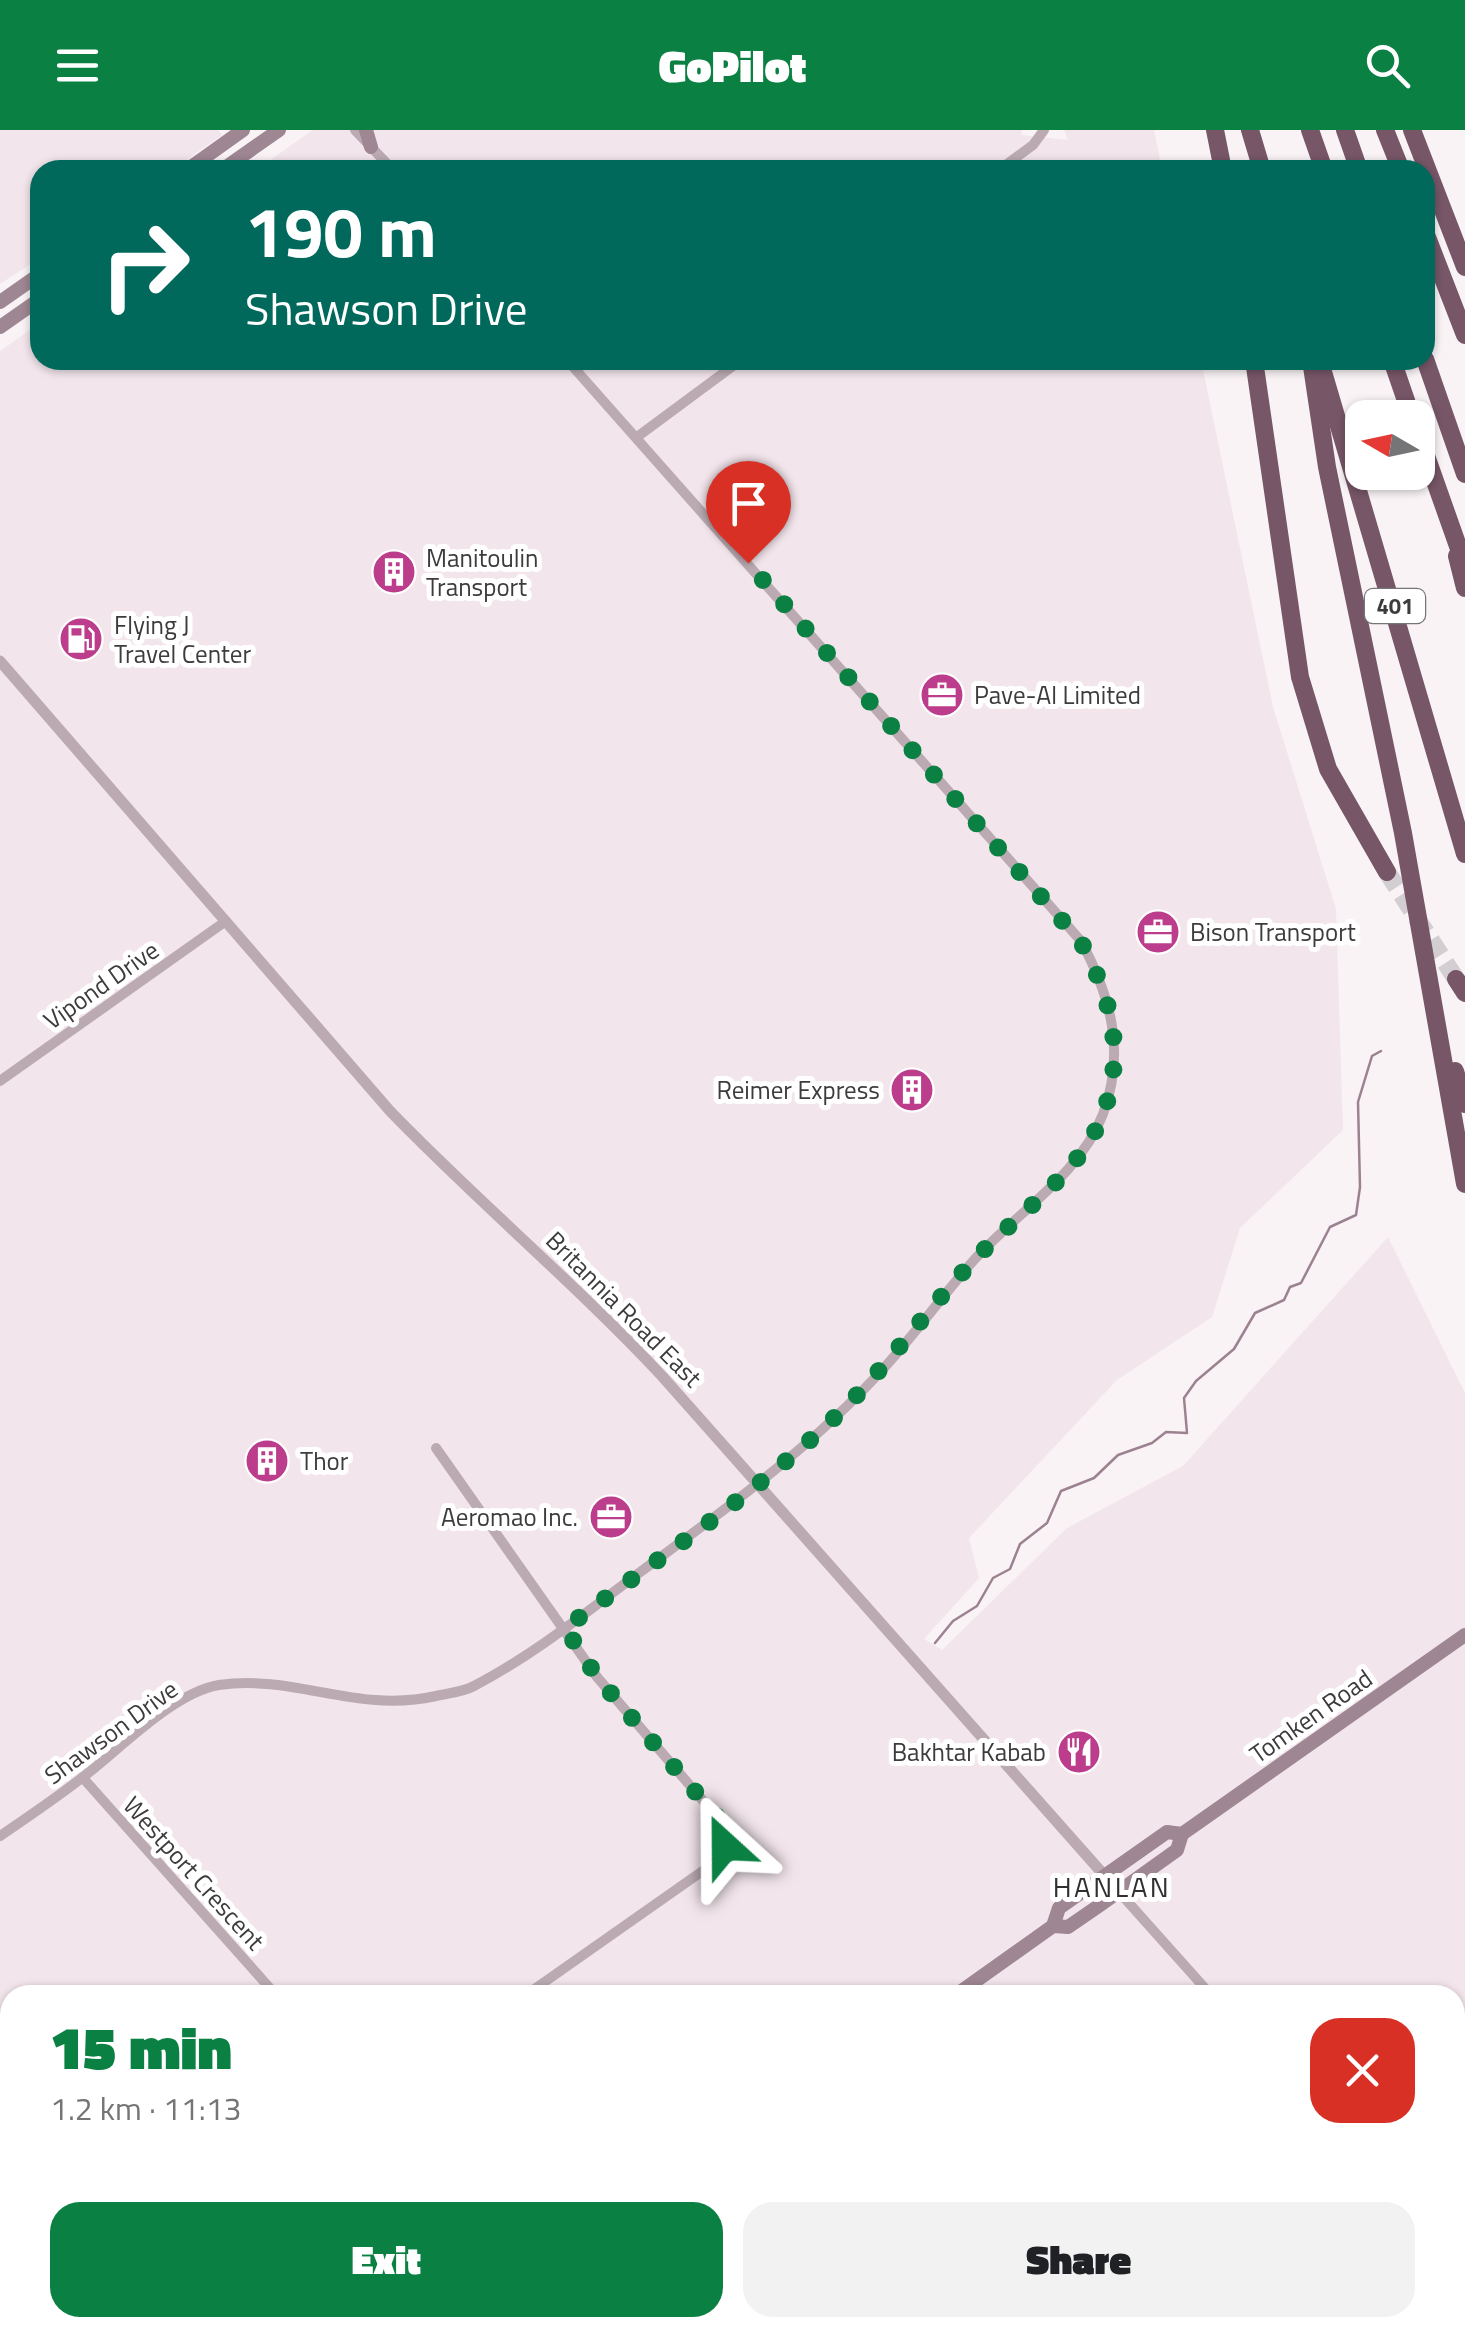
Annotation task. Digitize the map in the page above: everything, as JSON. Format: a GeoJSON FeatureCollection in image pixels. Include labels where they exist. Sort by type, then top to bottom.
{"type":"FeatureCollection","features":[{"type":"Feature","properties":{"kind":"highway"},"geometry":{"type":"LineString","coordinates":[[1215,130],[1221,160]]}},
{"type":"Feature","properties":{"kind":"highway"},"geometry":{"type":"LineString","coordinates":[[1250,130],[1259,160]]}},
{"type":"Feature","properties":{"kind":"highway"},"geometry":{"type":"LineString","coordinates":[[1310,130],[1320,160]]}},
{"type":"Feature","properties":{"kind":"highway"},"geometry":{"type":"LineString","coordinates":[[1345,130],[1356,160]]}},
{"type":"Feature","properties":{"kind":"highway"},"geometry":{"type":"LineString","coordinates":[[1385,130],[1397,160]]}},
{"type":"Feature","properties":{"kind":"highway"},"geometry":{"type":"LineString","coordinates":[[1412,130],[1424,160]]}},
{"type":"Feature","properties":{"kind":"highway"},"geometry":{"type":"LineString","coordinates":[[1435,189],[1465,267]]}},
{"type":"Feature","properties":{"kind":"highway"},"geometry":{"type":"LineString","coordinates":[[1435,258],[1465,335]]}},
{"type":"Feature","properties":{"kind":"highway"},"geometry":{"type":"LineString","coordinates":[[1255,370],[1300,677],[1328,769],[1387,872]]}},
{"type":"Feature","properties":{"kind":"highway"},"geometry":{"type":"LineString","coordinates":[[1313,370],[1327,466],[1434,999],[1465,1184]]}},
{"type":"Feature","properties":{"kind":"highway","name":"401"},"geometry":{"type":"LineString","coordinates":[[1322,370],[1465,854]]}},
{"type":"Feature","properties":{"kind":"highway"},"geometry":{"type":"LineString","coordinates":[[1395,370],[1406,400]]}},
{"type":"Feature","properties":{"kind":"highway"},"geometry":{"type":"LineString","coordinates":[[1429,370],[1465,474]]}},
{"type":"Feature","properties":{"kind":"highway"},"geometry":{"type":"LineString","coordinates":[[1435,481],[1465,566]]}},
{"type":"Feature","properties":{"kind":"highway"},"geometry":{"type":"LineString","coordinates":[[1449,521],[1465,588]]}},
{"type":"Feature","properties":{"kind":"highway"},"geometry":{"type":"LineString","coordinates":[[1434,999],[1465,1104]]}},
{"type":"Feature","properties":{"kind":"main road"},"geometry":{"type":"LineString","coordinates":[[201,160],[243,130]]}},
{"type":"Feature","properties":{"kind":"main road"},"geometry":{"type":"LineString","coordinates":[[236,160],[279,130]]}},
{"type":"Feature","properties":{"kind":"main road"},"geometry":{"type":"LineString","coordinates":[[366,130],[371,147]]}},
{"type":"Feature","properties":{"kind":"main road"},"geometry":{"type":"LineString","coordinates":[[0,302],[30,281]]}},
{"type":"Feature","properties":{"kind":"main road"},"geometry":{"type":"LineString","coordinates":[[0,327],[30,305]]}},
{"type":"Feature","properties":{"kind":"main road","name":"Tomken Road"},"geometry":{"type":"LineString","coordinates":[[1053,1926],[1068,1927],[1119,1892],[1176,1850],[1182,1834],[1465,1634]]}},
{"type":"Feature","properties":{"kind":"main road","name":"Tomken Road"},"geometry":{"type":"LineString","coordinates":[[970,1985],[1053,1926],[1059,1908],[1167,1832],[1182,1834]]}},
{"type":"Feature","properties":{"kind":"street"},"geometry":{"type":"LineString","coordinates":[[355,130],[383,160]]}},
{"type":"Feature","properties":{"kind":"street"},"geometry":{"type":"LineString","coordinates":[[1013,160],[1033,145],[1044,130]]}},
{"type":"Feature","properties":{"kind":"street","name":"Shawson Drive"},"geometry":{"type":"LineString","coordinates":[[0,1836],[82,1778],[161,1714],[215,1686],[274,1683],[346,1701],[404,1704],[471,1688],[565,1628],[758,1486],[881,1371],[975,1259],[1061,1177],[1090,1142],[1112,1084],[1115,1030],[1106,987],[1079,939],[576,370]]}},
{"type":"Feature","properties":{"kind":"street"},"geometry":{"type":"LineString","coordinates":[[637,436],[727,370]]}},
{"type":"Feature","properties":{"kind":"street","name":"Britannia Road East"},"geometry":{"type":"LineString","coordinates":[[0,660],[390,1111],[456,1179],[605,1316],[1202,1985]]}},
{"type":"Feature","properties":{"kind":"street","name":"Vipond Drive"},"geometry":{"type":"LineString","coordinates":[[0,1082],[226,921]]}},
{"type":"Feature","properties":{"kind":"street"},"geometry":{"type":"LineString","coordinates":[[436,1448],[597,1677],[723,1824],[726,1840],[714,1863],[540,1985]]}},
{"type":"Feature","properties":{"kind":"street","name":"Westport Crescent"},"geometry":{"type":"LineString","coordinates":[[82,1778],[267,1985]]}},
{"type":"Feature","properties":{"kind":"shaded area"},"geometry":{"type":"Polygon","coordinates":[[[0,130],[218,130],[222,135],[186,160],[30,160],[30,264],[0,284],[0,130]]]}},
{"type":"Feature","properties":{"kind":"shaded area"},"geometry":{"type":"Polygon","coordinates":[[[313,130],[1022,130],[1021,135],[1068,140],[1064,130],[1154,130],[1160,160],[270,160],[313,130]]]}},
{"type":"Feature","properties":{"kind":"shaded area"},"geometry":{"type":"Polygon","coordinates":[[[30,330],[30,370],[1203,370],[1273,707],[1336,909],[1343,1130],[1240,1228],[1212,1317],[1117,1380],[969,1538],[979,1578],[924,1639],[942,1650],[1067,1528],[1183,1466],[1388,1237],[1465,1393],[1465,1985],[0,1985],[0,351],[30,330]]]}},
{"type":"Feature","properties":{"kind":"waterway"},"geometry":{"type":"LineString","coordinates":[[935,1643],[953,1621],[977,1606],[993,1578],[1010,1569],[1020,1544],[1047,1523],[1061,1491],[1094,1478],[1118,1455],[1152,1443],[1166,1432],[1187,1433],[1184,1398],[1196,1381],[1234,1349],[1255,1313],[1284,1300],[1290,1287],[1301,1283],[1330,1227],[1356,1215],[1360,1187],[1358,1102],[1372,1056],[1381,1051]]}},
{"type":"Feature","properties":{"kind":"tunnel"},"geometry":{"type":"LineString","coordinates":[[1387,872],[1456,979]]}},
{"type":"Feature","properties":{"kind":"place","name":"Manitoulin Transport"},"geometry":{"type":"Point","coordinates":[394,572]}},
{"type":"Feature","properties":{"kind":"place","name":"Flying J Travel Center"},"geometry":{"type":"Point","coordinates":[81,639]}},
{"type":"Feature","properties":{"kind":"place","name":"Pave-Al Limited"},"geometry":{"type":"Point","coordinates":[942,695]}},
{"type":"Feature","properties":{"kind":"place","name":"Bison Transport"},"geometry":{"type":"Point","coordinates":[1158,932]}},
{"type":"Feature","properties":{"kind":"place","name":"Reimer Express"},"geometry":{"type":"Point","coordinates":[912,1090]}},
{"type":"Feature","properties":{"kind":"place","name":"Thor"},"geometry":{"type":"Point","coordinates":[267,1461]}},
{"type":"Feature","properties":{"kind":"place","name":"Aeromao Inc."},"geometry":{"type":"Point","coordinates":[611,1517]}},
{"type":"Feature","properties":{"kind":"place","name":"Bakhtar Kabab"},"geometry":{"type":"Point","coordinates":[1079,1752]}},
{"type":"Feature","properties":{"kind":"district","name":"HANLAN"},"geometry":{"type":"Point","coordinates":[1112,1886]}},
{"type":"Feature","properties":{"kind":"route"},"geometry":{"type":"LineString","coordinates":[[725,1846],[723,1824],[597,1677],[565,1628],[758,1486],[833,1419],[884,1368],[975,1259],[1061,1177],[1090,1142],[1103,1113],[1112,1084],[1115,1030],[1106,987],[1081,942],[748,563]]}}]}
